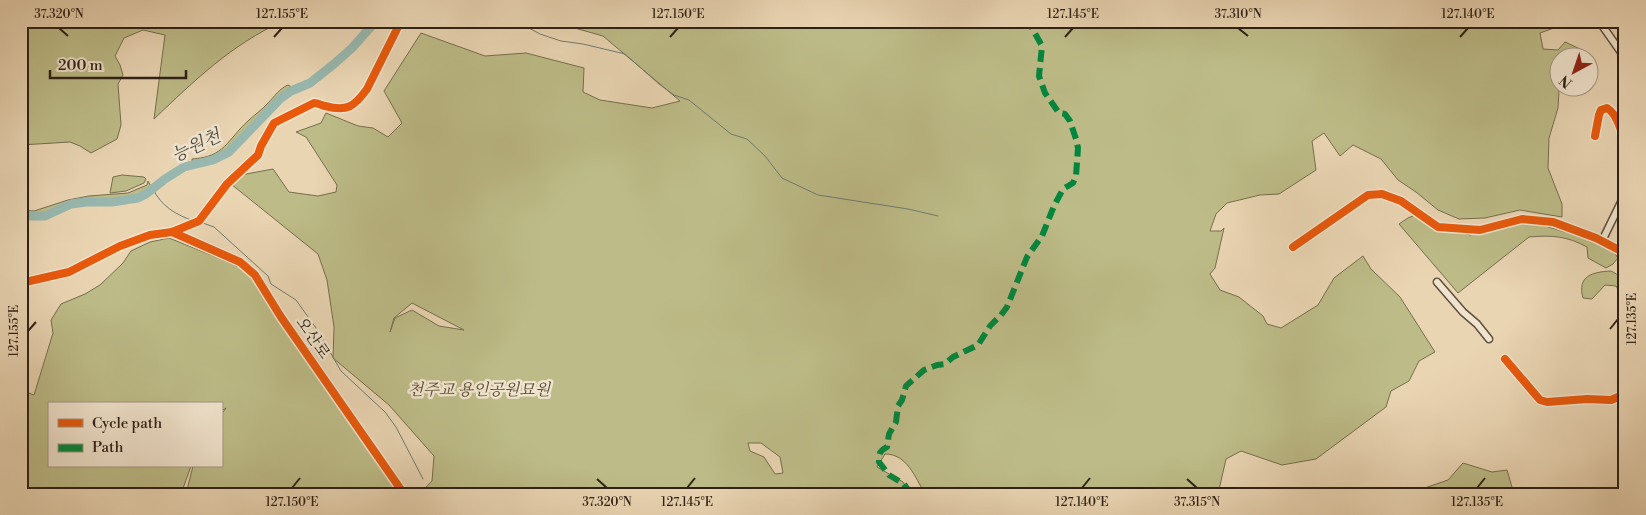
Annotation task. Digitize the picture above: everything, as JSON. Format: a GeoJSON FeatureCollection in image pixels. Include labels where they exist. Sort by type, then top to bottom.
{"type":"FeatureCollection","features":[{"type":"Feature","properties":{"kind":"street"},"geometry":{"type":"LineString","coordinates":[[21,283],[69,272],[120,246],[150,236],[172,232],[196,222],[227,184],[258,155],[274,123],[314,102],[342,110],[360,99],[367,90],[401,21]]}},
{"type":"Feature","properties":{"kind":"street"},"geometry":{"type":"LineString","coordinates":[[1599,21],[1625,58]]}},
{"type":"Feature","properties":{"kind":"street"},"geometry":{"type":"LineString","coordinates":[[1595,136],[1598,115],[1601,110],[1607,108],[1615,117],[1625,145]]}},
{"type":"Feature","properties":{"kind":"street"},"geometry":{"type":"LineString","coordinates":[[1294,247],[1368,196],[1382,194],[1401,201],[1438,227],[1480,230],[1522,220],[1553,222],[1602,241],[1625,253]]}},
{"type":"Feature","properties":{"kind":"street"},"geometry":{"type":"LineString","coordinates":[[1602,241],[1625,194]]}},
{"type":"Feature","properties":{"kind":"street","name":"오산로"},"geometry":{"type":"LineString","coordinates":[[172,232],[240,262],[255,274],[281,317],[404,494]]}},
{"type":"Feature","properties":{"kind":"street"},"geometry":{"type":"LineString","coordinates":[[1437,282],[1489,339]]}},
{"type":"Feature","properties":{"kind":"street"},"geometry":{"type":"LineString","coordinates":[[1505,359],[1540,400],[1547,402],[1587,399],[1611,400],[1625,394]]}},
{"type":"Feature","properties":{"kind":"green space"},"geometry":{"type":"Polygon","coordinates":[[[21,21],[283,21],[247,41],[214,64],[154,119],[165,35],[143,30],[124,38],[115,56],[123,75],[118,84],[121,125],[117,139],[91,153],[70,142],[21,145],[21,21]]]}},
{"type":"Feature","properties":{"kind":"green space","name":"천주교 용인공원묘원"},"geometry":{"type":"Polygon","coordinates":[[[550,21],[1553,21],[1554,28],[1540,33],[1543,49],[1548,49],[1548,98],[1559,98],[1558,108],[1549,138],[1548,168],[1562,204],[1562,217],[1520,210],[1485,218],[1459,219],[1438,210],[1398,180],[1381,159],[1353,145],[1340,156],[1324,133],[1312,141],[1316,170],[1279,194],[1260,195],[1227,203],[1216,214],[1210,231],[1221,231],[1224,228],[1215,268],[1210,274],[1220,290],[1239,297],[1263,316],[1267,324],[1281,328],[1318,305],[1334,278],[1363,256],[1371,269],[1400,297],[1435,352],[1419,361],[1409,381],[1391,391],[1386,407],[1316,459],[1282,465],[1241,451],[1226,459],[1218,494],[925,494],[905,462],[893,455],[885,454],[877,467],[903,482],[910,494],[419,494],[432,481],[434,456],[389,405],[333,358],[334,327],[327,280],[318,254],[231,184],[241,175],[273,169],[289,192],[318,196],[336,192],[337,185],[306,137],[296,132],[321,123],[326,113],[358,126],[373,128],[388,137],[402,123],[384,91],[421,33],[485,56],[526,53],[584,68],[583,92],[600,100],[652,108],[680,101],[603,36],[550,21]],[[412,303],[394,318],[390,332],[395,318],[412,310],[439,326],[464,330],[412,303]],[[748,443],[750,451],[764,457],[775,474],[783,473],[780,457],[761,443],[748,443]]]}},
{"type":"Feature","properties":{"kind":"green space"},"geometry":{"type":"Polygon","coordinates":[[[1565,42],[1578,48],[1560,48],[1565,42]]]}},
{"type":"Feature","properties":{"kind":"green space"},"geometry":{"type":"Polygon","coordinates":[[[288,85],[294,88],[279,98],[228,152],[213,160],[192,165],[192,159],[212,155],[225,146],[248,121],[288,85]]]}},
{"type":"Feature","properties":{"kind":"green space"},"geometry":{"type":"Polygon","coordinates":[[[122,175],[144,177],[146,179],[144,183],[126,191],[110,193],[113,177],[122,175]]]}},
{"type":"Feature","properties":{"kind":"green space"},"geometry":{"type":"Polygon","coordinates":[[[148,181],[152,188],[132,198],[73,202],[45,215],[21,215],[21,210],[34,211],[68,200],[89,196],[128,193],[147,185],[148,181]]]}},
{"type":"Feature","properties":{"kind":"green space"},"geometry":{"type":"Polygon","coordinates":[[[1415,215],[1429,224],[1470,235],[1524,223],[1542,225],[1591,240],[1614,252],[1618,258],[1606,268],[1588,258],[1587,247],[1566,238],[1552,236],[1529,237],[1458,293],[1399,224],[1415,215]]]}},
{"type":"Feature","properties":{"kind":"green space"},"geometry":{"type":"Polygon","coordinates":[[[169,238],[241,268],[257,280],[277,319],[404,494],[186,494],[192,468],[222,468],[222,414],[226,408],[222,410],[222,402],[48,402],[48,468],[190,468],[181,494],[21,494],[21,390],[34,395],[53,333],[51,320],[61,304],[85,294],[100,285],[123,263],[131,251],[150,242],[169,238]]]}},
{"type":"Feature","properties":{"kind":"green space"},"geometry":{"type":"Polygon","coordinates":[[[1611,271],[1620,277],[1624,284],[1625,302],[1616,286],[1605,285],[1592,299],[1583,298],[1582,285],[1584,280],[1592,274],[1611,271]]]}},
{"type":"Feature","properties":{"kind":"green space"},"geometry":{"type":"Polygon","coordinates":[[[1463,463],[1492,472],[1507,470],[1514,494],[1387,494],[1388,490],[1416,491],[1448,480],[1463,463]]]}},
{"type":"Feature","properties":{"kind":"waterway","name":"능원천"},"geometry":{"type":"LineString","coordinates":[[21,216],[45,216],[71,204],[112,202],[138,198],[184,167],[213,160],[229,152],[281,98],[291,91],[310,83],[334,64],[352,48],[376,21]]}},
{"type":"Feature","properties":{"kind":"waterway"},"geometry":{"type":"LineString","coordinates":[[499,21],[525,26],[540,34],[561,41],[625,54],[674,95],[689,100],[731,134],[747,139],[765,156],[782,178],[818,195],[908,209],[938,216]]}},
{"type":"Feature","properties":{"kind":"waterway"},"geometry":{"type":"LineString","coordinates":[[153,189],[160,200],[170,209],[194,221]]}},
{"type":"Feature","properties":{"kind":"waterway"},"geometry":{"type":"LineString","coordinates":[[200,222],[214,227],[268,276],[271,284],[296,300],[316,328],[341,371],[385,412],[396,427],[423,479]]}},
{"type":"Feature","properties":{"kind":"marked path"},"geometry":{"type":"LineString","coordinates":[[911,494],[904,484],[889,475],[879,462],[880,453],[887,447],[889,434],[896,422],[898,406],[906,386],[924,370],[945,364],[953,357],[978,345],[990,326],[1007,307],[1027,257],[1042,236],[1063,189],[1073,183],[1076,176],[1078,148],[1076,139],[1070,121],[1065,114],[1059,113],[1045,93],[1039,76],[1042,46],[1032,28],[1034,21]]}},
{"type":"Feature","properties":{"kind":"cycle path"},"geometry":{"type":"LineString","coordinates":[[21,283],[69,272],[120,246],[150,235],[172,232],[199,221],[227,184],[258,155],[274,123],[314,103],[333,108],[345,108],[354,104],[367,89],[401,21]]}},
{"type":"Feature","properties":{"kind":"cycle path"},"geometry":{"type":"LineString","coordinates":[[1595,136],[1601,110],[1607,108],[1617,120],[1625,145]]}},
{"type":"Feature","properties":{"kind":"cycle path"},"geometry":{"type":"LineString","coordinates":[[1293,247],[1368,195],[1382,194],[1401,201],[1438,227],[1480,230],[1522,219],[1553,222],[1596,238],[1625,253]]}},
{"type":"Feature","properties":{"kind":"cycle path"},"geometry":{"type":"LineString","coordinates":[[172,232],[240,262],[255,275],[281,317],[404,494]]}},
{"type":"Feature","properties":{"kind":"cycle path"},"geometry":{"type":"LineString","coordinates":[[1505,359],[1540,400],[1547,402],[1587,399],[1611,400],[1625,394]]}}]}
